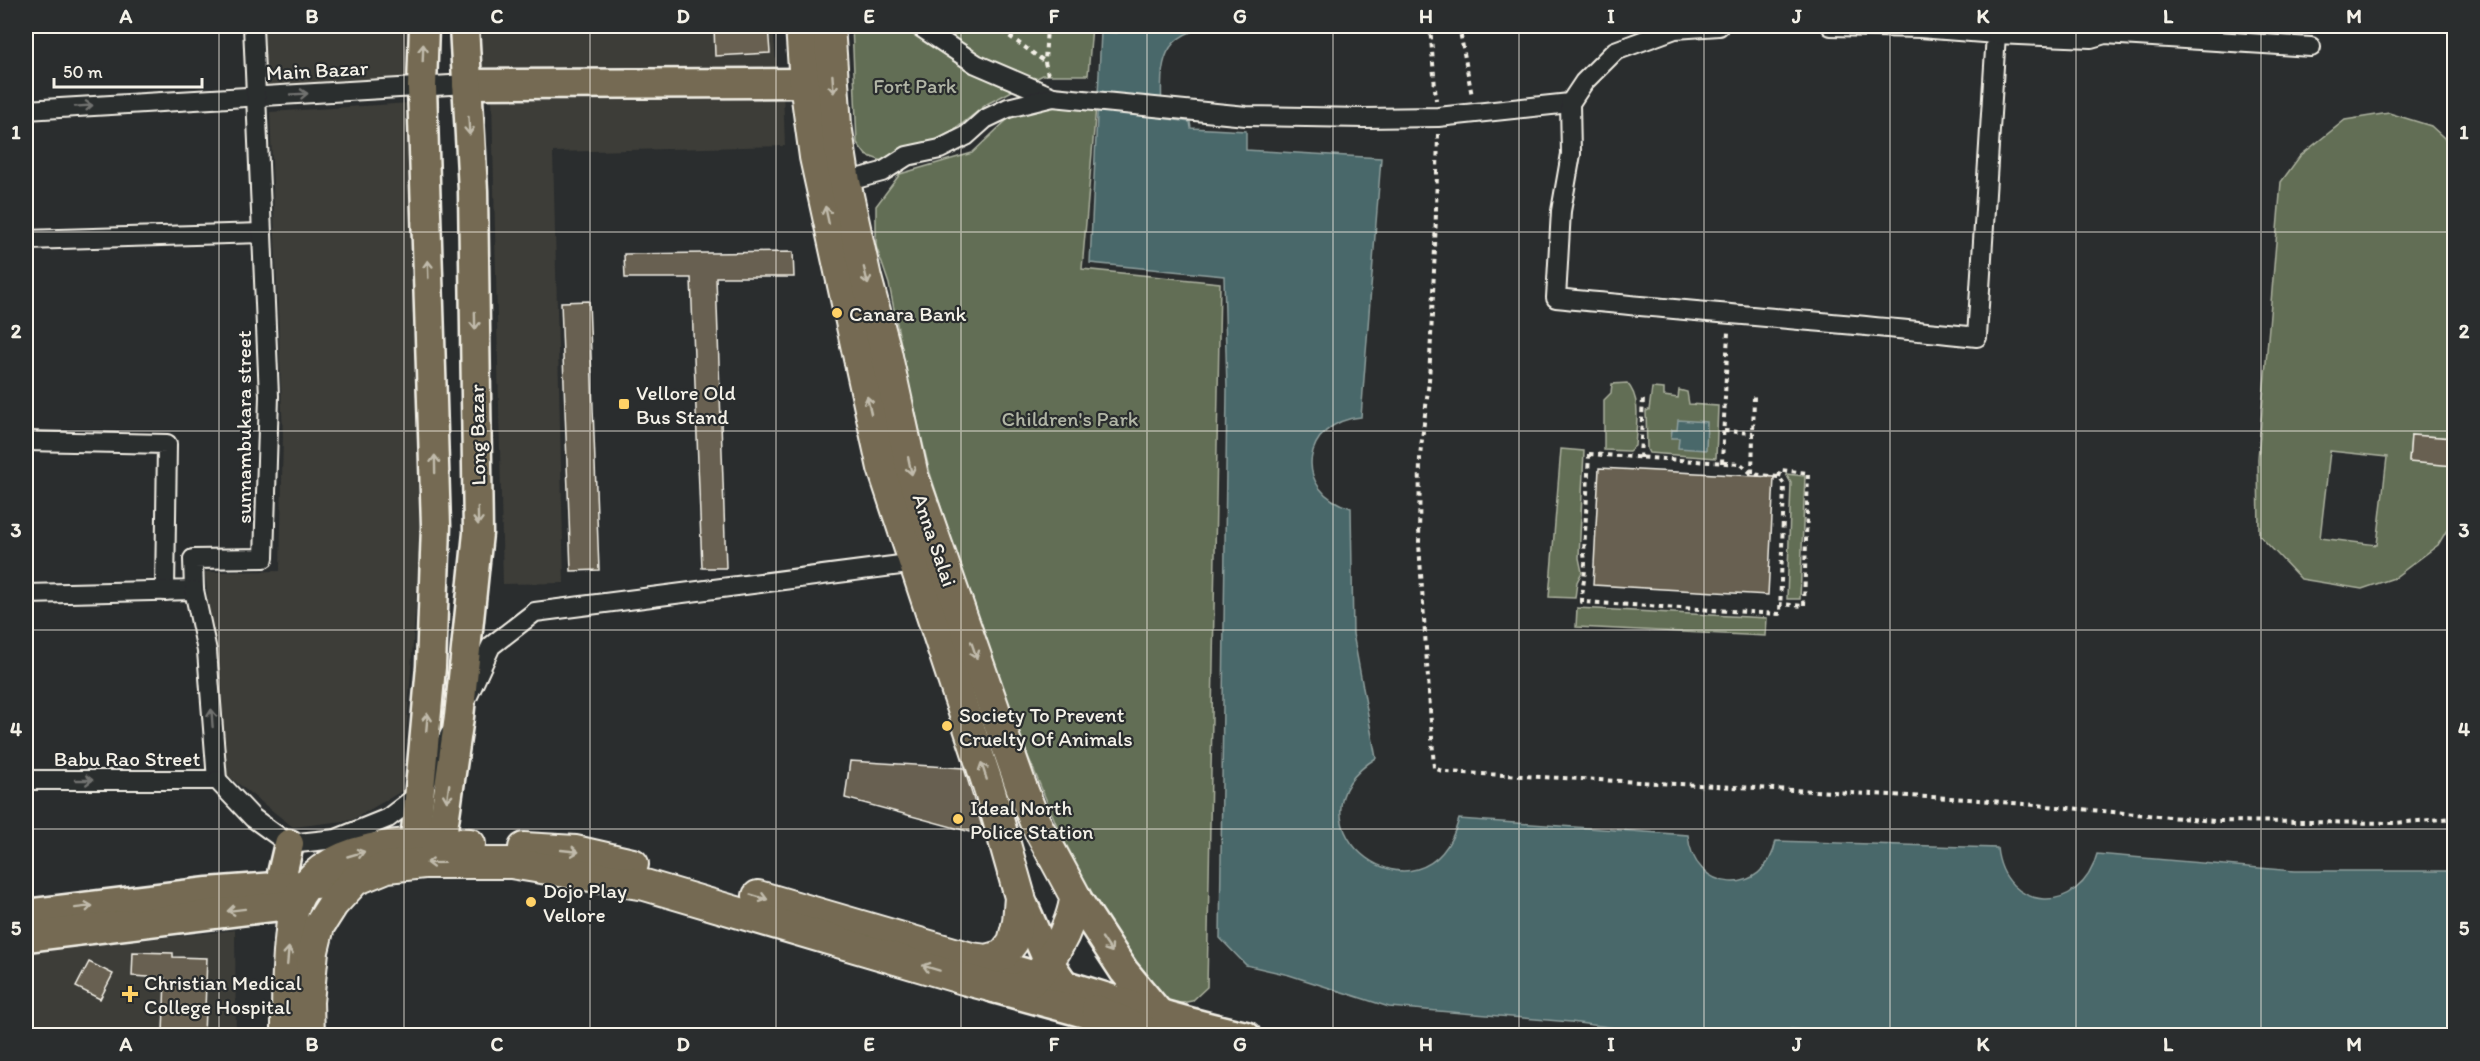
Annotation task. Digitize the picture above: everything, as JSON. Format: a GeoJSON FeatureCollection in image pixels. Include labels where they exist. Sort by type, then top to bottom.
{"type":"FeatureCollection","features":[{"type":"Feature","properties":{"kind":"highway","name":"Anna Salai"},"geometry":{"type":"LineString","coordinates":[[801,26],[805,82],[815,157],[883,468],[990,790],[1020,897],[1018,922],[1013,942],[1003,955],[987,960],[971,958]]}},
{"type":"Feature","properties":{"kind":"highway","name":"Anna Salai"},"geometry":{"type":"LineString","coordinates":[[829,26],[836,126],[845,182],[913,476],[1021,786],[1035,822],[1075,896]]}},
{"type":"Feature","properties":{"kind":"highway"},"geometry":{"type":"LineString","coordinates":[[287,1035],[287,896],[325,867],[348,856],[391,845],[428,843],[576,851],[662,870],[971,958]]}},
{"type":"Feature","properties":{"kind":"highway"},"geometry":{"type":"LineString","coordinates":[[309,1035],[308,1002],[313,951],[319,926],[333,904],[355,880],[387,867],[424,863],[511,863],[645,885],[987,986],[1005,989],[1019,988],[1050,973],[1075,908],[1075,896]]}},
{"type":"Feature","properties":{"kind":"main road"},"geometry":{"type":"LineString","coordinates":[[424,26],[422,87],[436,526],[431,668],[421,793],[428,843]]}},
{"type":"Feature","properties":{"kind":"main road","name":"Long Bazar"},"geometry":{"type":"LineString","coordinates":[[428,843],[459,717],[478,533],[473,191],[464,26]]}},
{"type":"Feature","properties":{"kind":"main road"},"geometry":{"type":"LineString","coordinates":[[467,84],[805,82]]}},
{"type":"Feature","properties":{"kind":"main road"},"geometry":{"type":"LineString","coordinates":[[287,896],[289,844]]}},
{"type":"Feature","properties":{"kind":"main road"},"geometry":{"type":"LineString","coordinates":[[26,937],[287,896],[355,880]]}},
{"type":"Feature","properties":{"kind":"main road"},"geometry":{"type":"LineString","coordinates":[[26,914],[208,891],[287,896],[333,904]]}},
{"type":"Feature","properties":{"kind":"main road"},"geometry":{"type":"LineString","coordinates":[[1075,896],[1124,971],[1151,1028]]}},
{"type":"Feature","properties":{"kind":"main road"},"geometry":{"type":"LineString","coordinates":[[1020,897],[1050,973],[1082,1001],[1151,1028]]}},
{"type":"Feature","properties":{"kind":"main road"},"geometry":{"type":"LineString","coordinates":[[971,958],[1050,973]]}},
{"type":"Feature","properties":{"kind":"main road"},"geometry":{"type":"LineString","coordinates":[[987,986],[1151,1028],[1211,1028],[1246,1035]]}},
{"type":"Feature","properties":{"kind":"street","name":"sunnambukara street"},"geometry":{"type":"LineString","coordinates":[[194,590],[193,559],[264,558],[269,396],[253,26]]}},
{"type":"Feature","properties":{"kind":"street"},"geometry":{"type":"LineString","coordinates":[[919,26],[976,64],[1053,97],[1246,116],[1438,117],[1570,103]]}},
{"type":"Feature","properties":{"kind":"street"},"geometry":{"type":"LineString","coordinates":[[1719,26],[1675,30],[1615,51],[1584,82],[1570,103],[1571,154],[1561,211],[1556,298],[1728,315],[1828,321],[1977,337],[1996,30]]}},
{"type":"Feature","properties":{"kind":"street"},"geometry":{"type":"LineString","coordinates":[[1831,26],[1996,30],[2091,38],[2105,34],[2312,47]]}},
{"type":"Feature","properties":{"kind":"street","name":"Main Bazar"},"geometry":{"type":"LineString","coordinates":[[26,110],[467,84]]}},
{"type":"Feature","properties":{"kind":"street"},"geometry":{"type":"LineString","coordinates":[[845,182],[882,172],[907,156],[940,149],[966,136],[985,118],[1008,108],[1053,97]]}},
{"type":"Feature","properties":{"kind":"street"},"geometry":{"type":"LineString","coordinates":[[26,240],[262,233]]}},
{"type":"Feature","properties":{"kind":"street"},"geometry":{"type":"LineString","coordinates":[[26,441],[167,444],[165,591]]}},
{"type":"Feature","properties":{"kind":"street"},"geometry":{"type":"LineString","coordinates":[[216,780],[253,818],[289,844],[336,839],[388,818],[421,793],[491,646],[535,612],[916,563]]}},
{"type":"Feature","properties":{"kind":"street"},"geometry":{"type":"LineString","coordinates":[[26,594],[194,590]]}},
{"type":"Feature","properties":{"kind":"street","name":"Babu Rao Street"},"geometry":{"type":"LineString","coordinates":[[26,780],[216,780],[207,651],[194,590]]}},
{"type":"Feature","properties":{"kind":"path"},"geometry":{"type":"LineString","coordinates":[[994,26],[1045,62],[1047,26]]}},
{"type":"Feature","properties":{"kind":"path"},"geometry":{"type":"LineString","coordinates":[[1430,26],[1438,117],[1429,381],[1420,456],[1419,544],[1434,768],[1445,772],[1968,799],[2214,821],[2394,822],[2454,819]]}},
{"type":"Feature","properties":{"kind":"path"},"geometry":{"type":"LineString","coordinates":[[1460,26],[1473,113]]}},
{"type":"Feature","properties":{"kind":"path"},"geometry":{"type":"LineString","coordinates":[[1722,463],[1728,315]]}},
{"type":"Feature","properties":{"kind":"path"},"geometry":{"type":"LineString","coordinates":[[1752,474],[1754,396]]}},
{"type":"Feature","properties":{"kind":"path"},"geometry":{"type":"LineString","coordinates":[[1640,458],[1643,398]]}},
{"type":"Feature","properties":{"kind":"path"},"geometry":{"type":"LineString","coordinates":[[1724,431],[1753,432]]}},
{"type":"Feature","properties":{"kind":"path"},"geometry":{"type":"LineString","coordinates":[[1589,454],[1640,458],[1741,464],[1752,474],[1779,477],[1784,484],[1780,614],[1582,602],[1582,585],[1587,570],[1584,554],[1589,454]]}},
{"type":"Feature","properties":{"kind":"path"},"geometry":{"type":"LineString","coordinates":[[1779,477],[1781,470],[1808,473],[1804,606],[1780,604]]}},
{"type":"Feature","properties":{"kind":"shaded area"},"geometry":{"type":"Polygon","coordinates":[[[264,26],[408,26],[408,79],[265,86],[264,26]]]}},
{"type":"Feature","properties":{"kind":"shaded area"},"geometry":{"type":"Polygon","coordinates":[[[472,26],[773,26],[777,74],[475,75],[472,26]]]}},
{"type":"Feature","properties":{"kind":"shaded area"},"geometry":{"type":"Polygon","coordinates":[[[783,91],[785,146],[553,152],[564,583],[503,584],[492,97],[783,91]]]}},
{"type":"Feature","properties":{"kind":"shaded area"},"geometry":{"type":"Polygon","coordinates":[[[410,103],[420,547],[402,791],[352,820],[293,827],[227,775],[205,572],[280,571],[283,436],[270,112],[410,103]]]}},
{"type":"Feature","properties":{"kind":"shaded area","name":"Christian Medical College Hospital"},"geometry":{"type":"Polygon","coordinates":[[[235,930],[236,1035],[26,1035],[26,952],[235,930]]]}},
{"type":"Feature","properties":{"kind":"green space","name":"Fort Park"},"geometry":{"type":"Polygon","coordinates":[[[852,26],[1092,26],[1088,75],[1043,75],[987,104],[953,131],[934,141],[907,147],[898,156],[882,161],[866,155],[857,143],[852,26]]]}},
{"type":"Feature","properties":{"kind":"green space","name":"Children's Park"},"geometry":{"type":"Polygon","coordinates":[[[1052,104],[1096,106],[1082,269],[1220,283],[1207,987],[1192,1001],[1176,1004],[1154,995],[1104,915],[1060,833],[998,684],[930,473],[910,390],[889,284],[876,246],[876,206],[900,174],[972,153],[1009,118],[1052,104]]]}},
{"type":"Feature","properties":{"kind":"green space"},"geometry":{"type":"Polygon","coordinates":[[[2389,113],[2431,126],[2454,147],[2454,438],[2411,435],[2409,461],[2454,466],[2453,520],[2438,545],[2394,578],[2362,589],[2301,579],[2259,535],[2258,459],[2281,182],[2300,156],[2345,120],[2389,113]],[[2330,451],[2320,538],[2377,545],[2387,457],[2330,451]]]}},
{"type":"Feature","properties":{"kind":"green space"},"geometry":{"type":"Polygon","coordinates":[[[1627,383],[1635,397],[1637,421],[1635,446],[1629,451],[1604,450],[1604,400],[1611,393],[1612,384],[1627,383]]]}},
{"type":"Feature","properties":{"kind":"green space"},"geometry":{"type":"Polygon","coordinates":[[[1652,388],[1664,389],[1664,396],[1678,398],[1679,390],[1687,392],[1689,404],[1718,406],[1716,458],[1649,453],[1646,411],[1649,410],[1652,388]]]}},
{"type":"Feature","properties":{"kind":"green space"},"geometry":{"type":"Polygon","coordinates":[[[1561,449],[1584,451],[1579,558],[1582,572],[1577,582],[1575,598],[1549,597],[1561,449]]]}},
{"type":"Feature","properties":{"kind":"green space"},"geometry":{"type":"Polygon","coordinates":[[[1786,474],[1805,476],[1800,599],[1787,599],[1791,483],[1786,474]]]}},
{"type":"Feature","properties":{"kind":"green space"},"geometry":{"type":"Polygon","coordinates":[[[1577,608],[1767,618],[1766,636],[1576,627],[1577,608]]]}},
{"type":"Feature","properties":{"kind":"water"},"geometry":{"type":"Polygon","coordinates":[[[1118,26],[1217,26],[1182,36],[1172,45],[1163,69],[1162,118],[1190,122],[1191,128],[1246,131],[1246,150],[1381,158],[1361,417],[1341,422],[1326,431],[1316,444],[1311,458],[1312,473],[1319,488],[1332,500],[1351,508],[1353,634],[1376,758],[1349,784],[1341,812],[1348,838],[1366,858],[1391,869],[1417,869],[1441,853],[1459,819],[1688,835],[1693,855],[1702,869],[1715,878],[1730,882],[1745,880],[1758,873],[1769,860],[1776,841],[1997,848],[2003,870],[2013,885],[2027,895],[2044,899],[2060,897],[2076,889],[2088,874],[2097,854],[2294,871],[2454,871],[2454,1035],[1887,1036],[1791,1029],[1772,1035],[1674,1036],[1571,1022],[1389,1007],[1289,975],[1246,965],[1220,938],[1227,390],[1224,276],[1090,263],[1101,32],[1117,33],[1118,26]]]}},
{"type":"Feature","properties":{"kind":"water"},"geometry":{"type":"Polygon","coordinates":[[[1678,420],[1707,422],[1706,450],[1678,448],[1679,438],[1671,438],[1672,430],[1677,430],[1678,420]]]}},
{"type":"Feature","properties":{"kind":"building"},"geometry":{"type":"Polygon","coordinates":[[[714,26],[768,26],[770,53],[715,56],[714,26]]]}},
{"type":"Feature","properties":{"kind":"building"},"geometry":{"type":"Polygon","coordinates":[[[793,252],[794,277],[716,277],[726,568],[702,568],[691,278],[625,278],[624,254],[793,252]]]}},
{"type":"Feature","properties":{"kind":"building"},"geometry":{"type":"Polygon","coordinates":[[[589,301],[599,570],[571,571],[561,302],[589,301]]]}},
{"type":"Feature","properties":{"kind":"building"},"geometry":{"type":"Polygon","coordinates":[[[2411,435],[2454,438],[2454,466],[2409,462],[2411,435]]]}},
{"type":"Feature","properties":{"kind":"building"},"geometry":{"type":"Polygon","coordinates":[[[1599,468],[1774,477],[1768,595],[1593,585],[1599,468]]]}},
{"type":"Feature","properties":{"kind":"building","name":"Ideal North Police Station"},"geometry":{"type":"Polygon","coordinates":[[[850,761],[964,768],[985,836],[845,798],[850,761]]]}},
{"type":"Feature","properties":{"kind":"building"},"geometry":{"type":"Polygon","coordinates":[[[133,952],[173,953],[173,957],[207,958],[204,1035],[163,1033],[165,978],[132,976],[133,952]]]}},
{"type":"Feature","properties":{"kind":"building"},"geometry":{"type":"Polygon","coordinates":[[[89,962],[113,974],[100,999],[76,987],[89,962]]]}},
{"type":"Feature","properties":{"kind":"place","name":"Canara Bank"},"geometry":{"type":"Point","coordinates":[837,313]}},
{"type":"Feature","properties":{"kind":"place","name":"Vellore Old Bus Stand"},"geometry":{"type":"Point","coordinates":[624,404]}},
{"type":"Feature","properties":{"kind":"place","name":"Society To Prevent Cruelty Of Animals"},"geometry":{"type":"Point","coordinates":[947,726]}},
{"type":"Feature","properties":{"kind":"place","name":"Ideal North Police Station"},"geometry":{"type":"Point","coordinates":[958,819]}},
{"type":"Feature","properties":{"kind":"place","name":"Dojo Play Vellore"},"geometry":{"type":"Point","coordinates":[531,902]}},
{"type":"Feature","properties":{"kind":"place","name":"Christian Medical College Hospital"},"geometry":{"type":"Point","coordinates":[130,994]}}]}
